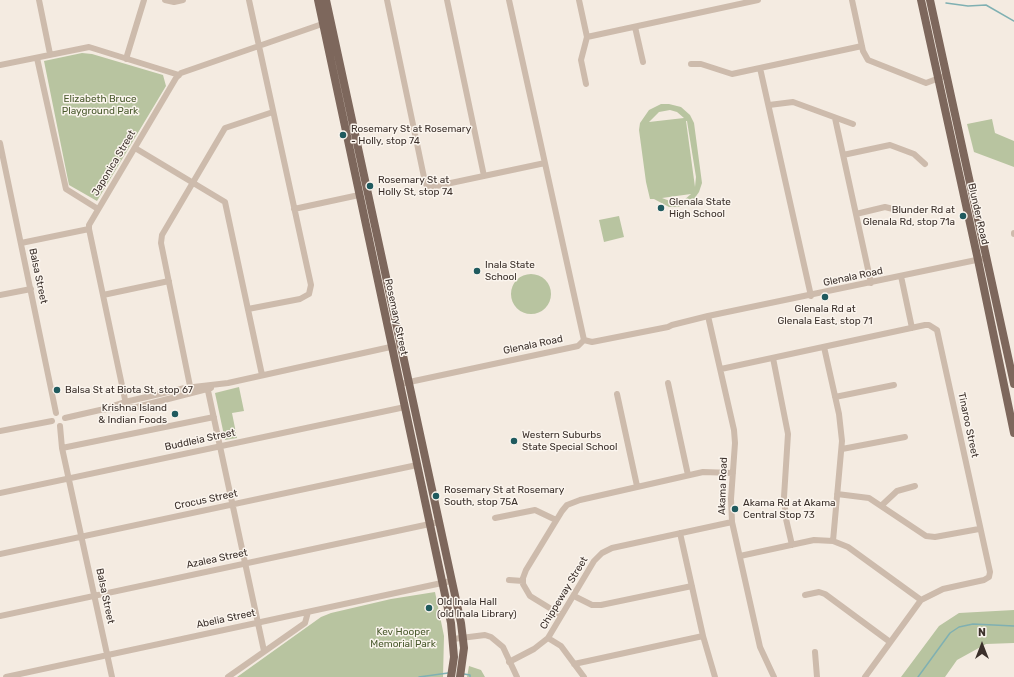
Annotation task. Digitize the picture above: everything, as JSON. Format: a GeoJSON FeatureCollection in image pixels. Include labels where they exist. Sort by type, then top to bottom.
{"type":"FeatureCollection","features":[{"type":"Feature","properties":{"kind":"main road","name":"Rosemary Street"},"geometry":{"type":"LineString","coordinates":[[318,0],[327,23],[402,345],[463,638],[456,673]]}},
{"type":"Feature","properties":{"kind":"main road","name":"Rosemary Street"},"geometry":{"type":"LineString","coordinates":[[326,0],[327,23],[359,195],[442,583],[453,639],[456,673]]}},
{"type":"Feature","properties":{"kind":"main road","name":"Blunder Road"},"geometry":{"type":"LineString","coordinates":[[920,0],[938,79],[1014,384]]}},
{"type":"Feature","properties":{"kind":"main road","name":"Blunder Road"},"geometry":{"type":"LineString","coordinates":[[930,0],[983,259],[1014,433]]}},
{"type":"Feature","properties":{"kind":"street"},"geometry":{"type":"LineString","coordinates":[[38,0],[50,54]]}},
{"type":"Feature","properties":{"kind":"street"},"geometry":{"type":"LineString","coordinates":[[126,59],[144,0]]}},
{"type":"Feature","properties":{"kind":"street"},"geometry":{"type":"LineString","coordinates":[[165,0],[174,2],[183,0]]}},
{"type":"Feature","properties":{"kind":"street"},"geometry":{"type":"LineString","coordinates":[[248,309],[300,299],[309,294],[311,285],[250,0]]}},
{"type":"Feature","properties":{"kind":"street"},"geometry":{"type":"LineString","coordinates":[[387,0],[427,186],[432,187],[545,162]]}},
{"type":"Feature","properties":{"kind":"street"},"geometry":{"type":"LineString","coordinates":[[448,0],[484,176]]}},
{"type":"Feature","properties":{"kind":"street"},"geometry":{"type":"LineString","coordinates":[[509,0],[584,340]]}},
{"type":"Feature","properties":{"kind":"street"},"geometry":{"type":"LineString","coordinates":[[579,0],[587,37],[581,60],[586,84]]}},
{"type":"Feature","properties":{"kind":"street"},"geometry":{"type":"LineString","coordinates":[[587,37],[758,0]]}},
{"type":"Feature","properties":{"kind":"street"},"geometry":{"type":"LineString","coordinates":[[852,0],[862,46],[868,60],[923,82],[929,83],[946,73]]}},
{"type":"Feature","properties":{"kind":"street"},"geometry":{"type":"LineString","coordinates":[[0,65],[89,47],[179,75],[189,69],[327,23]]}},
{"type":"Feature","properties":{"kind":"street"},"geometry":{"type":"LineString","coordinates":[[635,27],[643,62]]}},
{"type":"Feature","properties":{"kind":"street"},"geometry":{"type":"LineString","coordinates":[[692,64],[701,64],[732,74],[862,46]]}},
{"type":"Feature","properties":{"kind":"street"},"geometry":{"type":"LineString","coordinates":[[37,58],[66,190],[98,209]]}},
{"type":"Feature","properties":{"kind":"street"},"geometry":{"type":"LineString","coordinates":[[760,68],[811,296]]}},
{"type":"Feature","properties":{"kind":"street","name":"Japonica Street"},"geometry":{"type":"LineString","coordinates":[[89,229],[98,209],[179,75]]}},
{"type":"Feature","properties":{"kind":"street"},"geometry":{"type":"LineString","coordinates":[[769,105],[793,102],[853,124]]}},
{"type":"Feature","properties":{"kind":"street"},"geometry":{"type":"LineString","coordinates":[[190,386],[161,243],[162,234],[225,128],[273,112]]}},
{"type":"Feature","properties":{"kind":"street"},"geometry":{"type":"LineString","coordinates":[[835,118],[871,283]]}},
{"type":"Feature","properties":{"kind":"street","name":"Balsa Street"},"geometry":{"type":"LineString","coordinates":[[0,143],[56,412]]}},
{"type":"Feature","properties":{"kind":"street"},"geometry":{"type":"LineString","coordinates":[[843,154],[890,145],[914,154],[925,164]]}},
{"type":"Feature","properties":{"kind":"street"},"geometry":{"type":"LineString","coordinates":[[136,148],[225,202],[262,375]]}},
{"type":"Feature","properties":{"kind":"street"},"geometry":{"type":"LineString","coordinates":[[294,210],[359,195]]}},
{"type":"Feature","properties":{"kind":"street"},"geometry":{"type":"LineString","coordinates":[[856,214],[885,207],[901,211]]}},
{"type":"Feature","properties":{"kind":"street"},"geometry":{"type":"LineString","coordinates":[[21,243],[89,229],[127,408]]}},
{"type":"Feature","properties":{"kind":"street","name":"Glenala Road"},"geometry":{"type":"LineString","coordinates":[[400,384],[578,346],[584,340],[592,342],[668,327],[673,328],[709,318],[983,259]]}},
{"type":"Feature","properties":{"kind":"street"},"geometry":{"type":"LineString","coordinates":[[901,276],[912,328]]}},
{"type":"Feature","properties":{"kind":"street"},"geometry":{"type":"LineString","coordinates":[[103,295],[169,281]]}},
{"type":"Feature","properties":{"kind":"street"},"geometry":{"type":"LineString","coordinates":[[0,295],[31,289]]}},
{"type":"Feature","properties":{"kind":"street","name":"Akama Road"},"geometry":{"type":"LineString","coordinates":[[709,318],[734,430],[735,443],[731,499],[732,522],[760,646],[774,677]]}},
{"type":"Feature","properties":{"kind":"street","name":"Tinaroo Street"},"geometry":{"type":"LineString","coordinates":[[721,369],[912,328],[929,325],[937,330],[979,529],[990,572],[989,577],[984,580],[943,589],[921,600],[865,677]]}},
{"type":"Feature","properties":{"kind":"street"},"geometry":{"type":"LineString","coordinates":[[100,410],[127,408],[208,387],[402,345]]}},
{"type":"Feature","properties":{"kind":"street"},"geometry":{"type":"LineString","coordinates":[[824,347],[840,422],[842,449],[833,541]]}},
{"type":"Feature","properties":{"kind":"street"},"geometry":{"type":"LineString","coordinates":[[773,358],[788,434],[784,497],[786,519],[792,544]]}},
{"type":"Feature","properties":{"kind":"street"},"geometry":{"type":"LineString","coordinates":[[668,383],[688,475]]}},
{"type":"Feature","properties":{"kind":"street"},"geometry":{"type":"LineString","coordinates":[[835,397],[894,385]]}},
{"type":"Feature","properties":{"kind":"street"},"geometry":{"type":"LineString","coordinates":[[65,418],[190,386],[208,387]]}},
{"type":"Feature","properties":{"kind":"street"},"geometry":{"type":"LineString","coordinates":[[208,387],[264,651]]}},
{"type":"Feature","properties":{"kind":"street"},"geometry":{"type":"LineString","coordinates":[[617,394],[638,486]]}},
{"type":"Feature","properties":{"kind":"street","name":"Buddleia Street"},"geometry":{"type":"LineString","coordinates":[[0,493],[405,407]]}},
{"type":"Feature","properties":{"kind":"street"},"geometry":{"type":"LineString","coordinates":[[56,412],[63,414],[65,418],[64,424],[60,426],[54,424],[52,421],[53,415],[56,412]]}},
{"type":"Feature","properties":{"kind":"street"},"geometry":{"type":"LineString","coordinates":[[62,448],[214,417]]}},
{"type":"Feature","properties":{"kind":"street"},"geometry":{"type":"LineString","coordinates":[[0,431],[52,421]]}},
{"type":"Feature","properties":{"kind":"street","name":"Balsa Street"},"geometry":{"type":"LineString","coordinates":[[60,426],[62,448],[112,677]]}},
{"type":"Feature","properties":{"kind":"street"},"geometry":{"type":"LineString","coordinates":[[842,449],[905,437]]}},
{"type":"Feature","properties":{"kind":"street","name":"Crocus Street"},"geometry":{"type":"LineString","coordinates":[[0,554],[417,465]]}},
{"type":"Feature","properties":{"kind":"street"},"geometry":{"type":"LineString","coordinates":[[562,615],[530,596],[526,591],[523,581],[526,570],[562,510],[574,502],[688,475],[710,472],[733,473]]}},
{"type":"Feature","properties":{"kind":"street"},"geometry":{"type":"LineString","coordinates":[[881,506],[897,490],[915,486]]}},
{"type":"Feature","properties":{"kind":"street"},"geometry":{"type":"LineString","coordinates":[[837,494],[869,498],[926,536],[935,537],[979,529]]}},
{"type":"Feature","properties":{"kind":"street"},"geometry":{"type":"LineString","coordinates":[[495,518],[535,510],[556,520]]}},
{"type":"Feature","properties":{"kind":"street","name":"Azalea Street"},"geometry":{"type":"LineString","coordinates":[[0,616],[439,522]]}},
{"type":"Feature","properties":{"kind":"street","name":"Chippeway Street"},"geometry":{"type":"LineString","coordinates":[[509,662],[534,649],[548,638],[594,562],[602,553],[612,548],[732,522]]}},
{"type":"Feature","properties":{"kind":"street"},"geometry":{"type":"LineString","coordinates":[[680,533],[703,636],[715,677]]}},
{"type":"Feature","properties":{"kind":"street"},"geometry":{"type":"LineString","coordinates":[[740,556],[814,540],[833,541],[848,546],[921,600]]}},
{"type":"Feature","properties":{"kind":"street"},"geometry":{"type":"LineString","coordinates":[[509,580],[523,581]]}},
{"type":"Feature","properties":{"kind":"street","name":"Abelia Street"},"geometry":{"type":"LineString","coordinates":[[6,677],[451,581]]}},
{"type":"Feature","properties":{"kind":"street"},"geometry":{"type":"LineString","coordinates":[[574,596],[592,605],[601,605],[692,586]]}},
{"type":"Feature","properties":{"kind":"street"},"geometry":{"type":"LineString","coordinates":[[805,595],[819,592],[825,594],[890,642]]}},
{"type":"Feature","properties":{"kind":"street"},"geometry":{"type":"LineString","coordinates":[[228,677],[304,623],[308,612]]}},
{"type":"Feature","properties":{"kind":"street"},"geometry":{"type":"LineString","coordinates":[[299,614],[300,626]]}},
{"type":"Feature","properties":{"kind":"street"},"geometry":{"type":"LineString","coordinates":[[453,639],[485,636],[491,637],[503,647],[517,677]]}},
{"type":"Feature","properties":{"kind":"street"},"geometry":{"type":"LineString","coordinates":[[574,664],[703,636]]}},
{"type":"Feature","properties":{"kind":"street"},"geometry":{"type":"LineString","coordinates":[[548,638],[561,646],[584,677]]}},
{"type":"Feature","properties":{"kind":"street"},"geometry":{"type":"LineString","coordinates":[[815,652],[817,677]]}},
{"type":"Feature","properties":{"kind":"green space","name":"Elizabeth Bruce Playground Park"},"geometry":{"type":"Polygon","coordinates":[[[82,53],[92,54],[163,75],[166,86],[97,201],[69,185],[44,61],[82,53]]]}},
{"type":"Feature","properties":{"kind":"green space"},"geometry":{"type":"Polygon","coordinates":[[[661,104],[681,107],[690,115],[694,123],[702,183],[699,192],[694,199],[687,204],[678,207],[669,207],[654,199],[650,199],[646,182],[639,130],[640,123],[649,110],[661,104]],[[670,110],[659,112],[649,122],[684,118],[677,112],[670,110]],[[686,121],[695,187],[696,177],[686,121]],[[691,194],[662,198],[675,203],[683,201],[691,194]]]}},
{"type":"Feature","properties":{"kind":"green space"},"geometry":{"type":"Polygon","coordinates":[[[992,119],[995,133],[1014,141],[1014,167],[974,152],[967,124],[992,119]]]}},
{"type":"Feature","properties":{"kind":"green space"},"geometry":{"type":"Polygon","coordinates":[[[619,216],[624,237],[604,242],[599,220],[619,216]]]}},
{"type":"Feature","properties":{"kind":"green space"},"geometry":{"type":"Polygon","coordinates":[[[535,274],[542,277],[548,283],[551,294],[550,302],[542,311],[535,314],[527,314],[520,311],[512,302],[511,290],[514,283],[523,275],[535,274]]]}},
{"type":"Feature","properties":{"kind":"green space"},"geometry":{"type":"Polygon","coordinates":[[[239,387],[244,411],[232,413],[237,438],[225,440],[215,393],[239,387]]]}},
{"type":"Feature","properties":{"kind":"green space","name":"Kev Hooper Memorial Park"},"geometry":{"type":"Polygon","coordinates":[[[435,592],[444,636],[443,677],[237,677],[321,617],[331,613],[391,599],[435,592]]]}},
{"type":"Feature","properties":{"kind":"green space"},"geometry":{"type":"Polygon","coordinates":[[[1014,610],[1014,643],[986,644],[957,660],[945,677],[901,677],[939,626],[959,613],[1014,610]]]}},
{"type":"Feature","properties":{"kind":"green space"},"geometry":{"type":"Polygon","coordinates":[[[469,666],[481,670],[485,677],[467,677],[469,666]]]}},
{"type":"Feature","properties":{"kind":"waterway"},"geometry":{"type":"LineString","coordinates":[[946,3],[968,6],[986,5],[1014,21]]}},
{"type":"Feature","properties":{"kind":"waterway"},"geometry":{"type":"LineString","coordinates":[[918,677],[950,633],[959,627],[973,624],[1014,626]]}},
{"type":"Feature","properties":{"kind":"waterway"},"geometry":{"type":"LineString","coordinates":[[419,677],[448,673]]}},
{"type":"Feature","properties":{"kind":"waterway"},"geometry":{"type":"LineString","coordinates":[[464,674],[470,675],[470,677]]}},
{"type":"Feature","properties":{"kind":"place","name":"Rosemary St at Rosemary - Holly, stop 74"},"geometry":{"type":"Point","coordinates":[343,135]}},
{"type":"Feature","properties":{"kind":"place","name":"Rosemary St at Holly St, stop 74"},"geometry":{"type":"Point","coordinates":[370,186]}},
{"type":"Feature","properties":{"kind":"place","name":"Glenala State High School"},"geometry":{"type":"Point","coordinates":[661,208]}},
{"type":"Feature","properties":{"kind":"place","name":"Blunder Rd at Glenala Rd, stop 71a"},"geometry":{"type":"Point","coordinates":[963,216]}},
{"type":"Feature","properties":{"kind":"place","name":"Inala State School"},"geometry":{"type":"Point","coordinates":[477,271]}},
{"type":"Feature","properties":{"kind":"place","name":"Glenala Rd at Glenala East, stop 71"},"geometry":{"type":"Point","coordinates":[825,297]}},
{"type":"Feature","properties":{"kind":"place","name":"Balsa St at Biota St, stop 67"},"geometry":{"type":"Point","coordinates":[57,390]}},
{"type":"Feature","properties":{"kind":"place","name":"Krishna Island & Indian Foods"},"geometry":{"type":"Point","coordinates":[175,414]}},
{"type":"Feature","properties":{"kind":"place","name":"Western Suburbs State Special School"},"geometry":{"type":"Point","coordinates":[514,441]}},
{"type":"Feature","properties":{"kind":"place","name":"Rosemary St at Rosemary South, stop 75A"},"geometry":{"type":"Point","coordinates":[436,496]}},
{"type":"Feature","properties":{"kind":"place","name":"Akama Rd at Akama Central Stop 73"},"geometry":{"type":"Point","coordinates":[735,509]}},
{"type":"Feature","properties":{"kind":"place","name":"Old Inala Hall (old Inala Library)"},"geometry":{"type":"Point","coordinates":[429,608]}}]}
